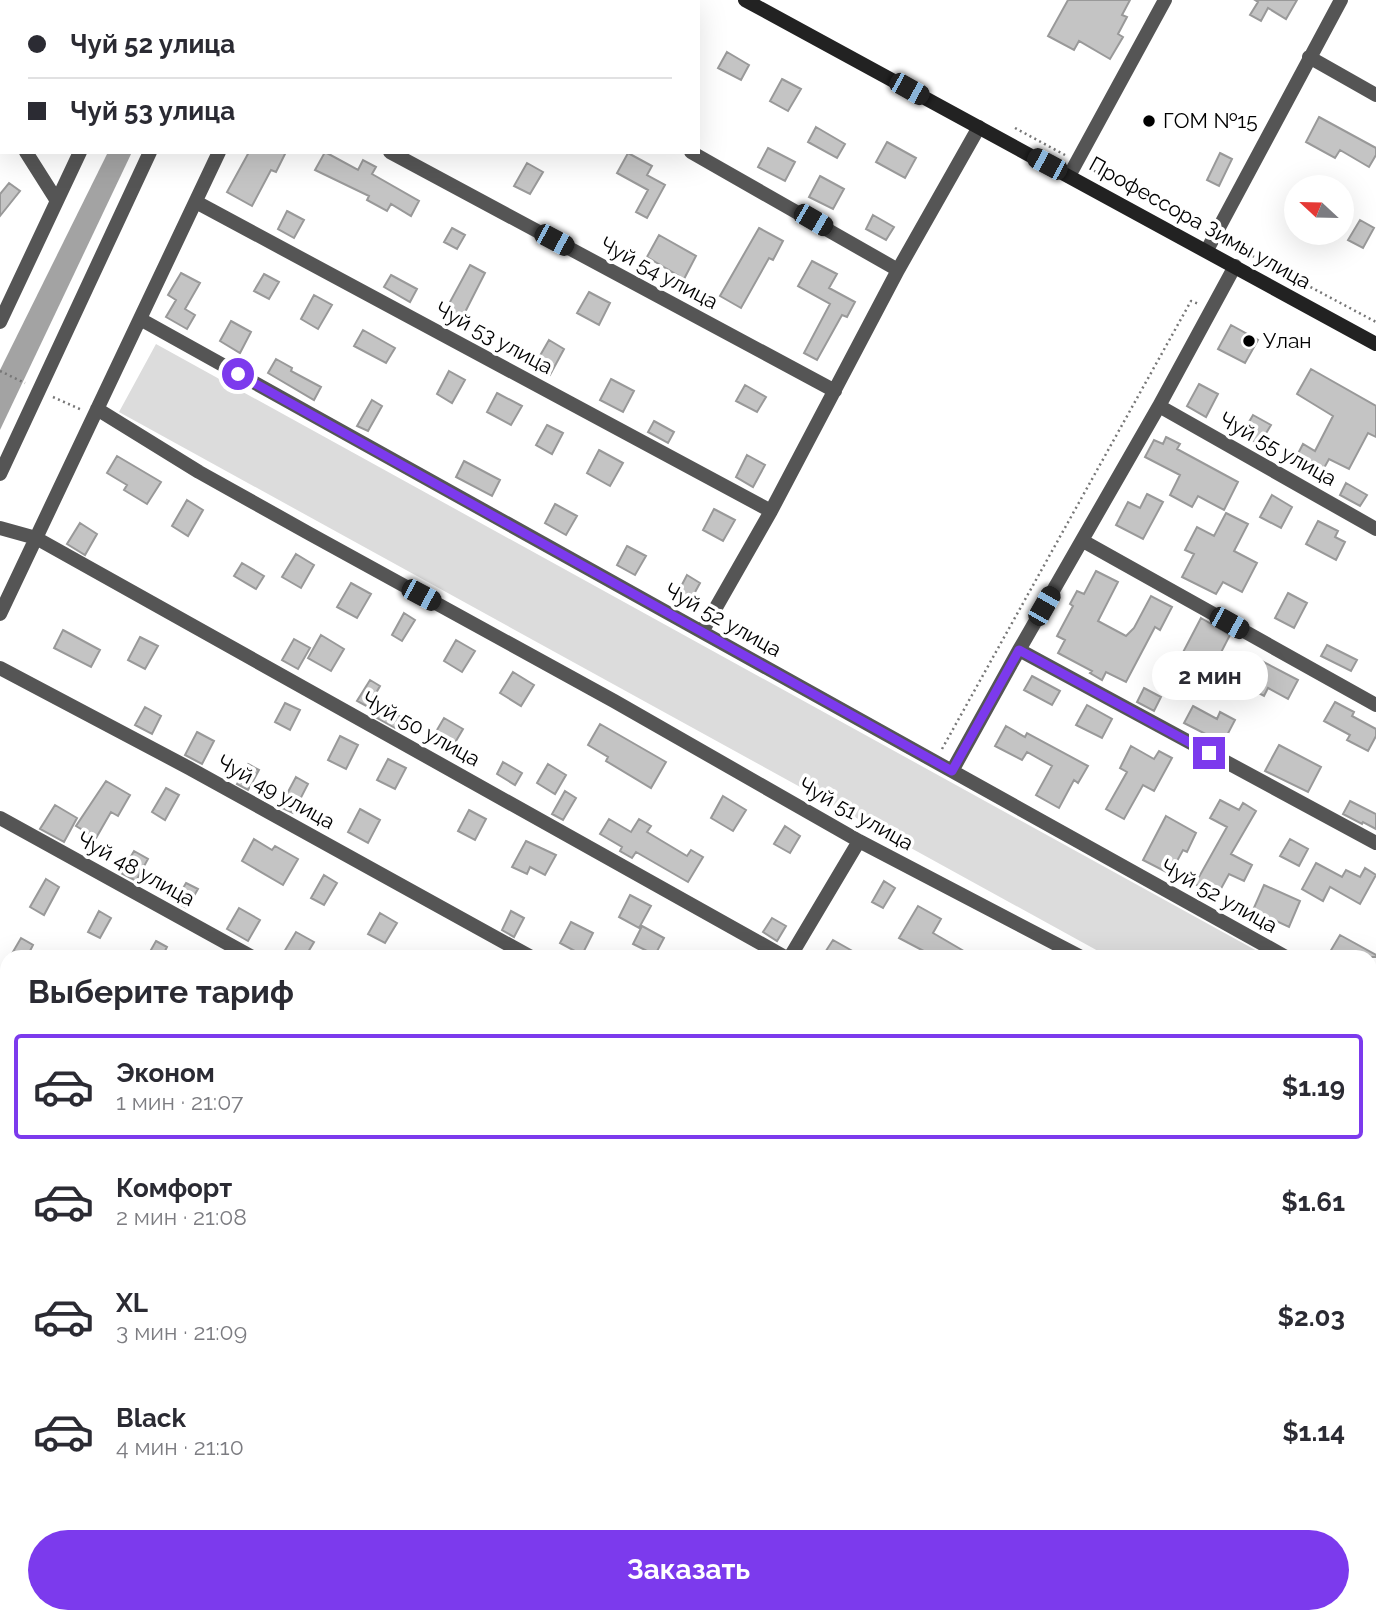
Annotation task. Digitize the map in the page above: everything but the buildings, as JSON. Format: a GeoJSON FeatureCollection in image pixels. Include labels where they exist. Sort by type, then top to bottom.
{"type":"FeatureCollection","features":[{"type":"Feature","properties":{"kind":"street","name":"Профессора Зимы улица"},"geometry":{"type":"LineString","coordinates":[[745,0],[1376,344]]}},
{"type":"Feature","properties":{"kind":"street"},"geometry":{"type":"LineString","coordinates":[[1069,176],[1165,0]]}},
{"type":"Feature","properties":{"kind":"street"},"geometry":{"type":"LineString","coordinates":[[1207,250],[1341,0]]}},
{"type":"Feature","properties":{"kind":"street"},"geometry":{"type":"LineString","coordinates":[[1309,57],[1376,94]]}},
{"type":"Feature","properties":{"kind":"street"},"geometry":{"type":"LineString","coordinates":[[702,632],[771,512],[898,270],[979,127]]}},
{"type":"Feature","properties":{"kind":"street"},"geometry":{"type":"LineString","coordinates":[[27,154],[57,201]]}},
{"type":"Feature","properties":{"kind":"street"},"geometry":{"type":"LineString","coordinates":[[0,322],[79,154]]}},
{"type":"Feature","properties":{"kind":"street"},"geometry":{"type":"LineString","coordinates":[[0,474],[36,388],[149,154]]}},
{"type":"Feature","properties":{"kind":"street"},"geometry":{"type":"LineString","coordinates":[[0,614],[218,154]]}},
{"type":"Feature","properties":{"kind":"street","name":"Чуй 54 улица"},"geometry":{"type":"LineString","coordinates":[[394,154],[835,391]]}},
{"type":"Feature","properties":{"kind":"street"},"geometry":{"type":"LineString","coordinates":[[695,154],[898,270]]}},
{"type":"Feature","properties":{"kind":"street","name":"Чуй 53 улица"},"geometry":{"type":"LineString","coordinates":[[196,202],[771,512]]}},
{"type":"Feature","properties":{"kind":"street"},"geometry":{"type":"LineString","coordinates":[[952,771],[1235,266]]}},
{"type":"Feature","properties":{"kind":"street","name":"Чуй 52 улица"},"geometry":{"type":"LineString","coordinates":[[140,319],[1273,950]]}},
{"type":"Feature","properties":{"kind":"street","name":"Чуй 55 улица"},"geometry":{"type":"LineString","coordinates":[[1158,406],[1376,529]]}},
{"type":"Feature","properties":{"kind":"street","name":"Чуй 51 улица"},"geometry":{"type":"LineString","coordinates":[[96,412],[859,841],[1069,950]]}},
{"type":"Feature","properties":{"kind":"street","name":"Чуй 50 улица"},"geometry":{"type":"LineString","coordinates":[[0,528],[36,538],[774,950]]}},
{"type":"Feature","properties":{"kind":"street"},"geometry":{"type":"LineString","coordinates":[[1083,541],[1376,705]]}},
{"type":"Feature","properties":{"kind":"street"},"geometry":{"type":"LineString","coordinates":[[1019,650],[1376,843]]}},
{"type":"Feature","properties":{"kind":"street","name":"Чуй 49 улица"},"geometry":{"type":"LineString","coordinates":[[0,668],[189,768],[518,950]]}},
{"type":"Feature","properties":{"kind":"street","name":"Чуй 48 улица"},"geometry":{"type":"LineString","coordinates":[[0,818],[239,950]]}},
{"type":"Feature","properties":{"kind":"street"},"geometry":{"type":"LineString","coordinates":[[791,950],[859,841]]}},
{"type":"Feature","properties":{"kind":"path"},"geometry":{"type":"LineString","coordinates":[[935,761],[1191,301],[1211,310]]}},
{"type":"Feature","properties":{"kind":"path"},"geometry":{"type":"LineString","coordinates":[[0,371],[96,412]]}},
{"type":"Feature","properties":{"kind":"shaded area"},"geometry":{"type":"Polygon","coordinates":[[[107,154],[131,154],[0,430],[0,370],[107,154]]]}},
{"type":"Feature","properties":{"kind":"shaded area"},"geometry":{"type":"Polygon","coordinates":[[[156,344],[1255,950],[1096,950],[119,412],[156,344]]]}},
{"type":"Feature","properties":{"kind":"place","name":"ГОМ №15"},"geometry":{"type":"Point","coordinates":[1149,121]}},
{"type":"Feature","properties":{"kind":"place","name":"Улан"},"geometry":{"type":"Point","coordinates":[1249,341]}},
{"type":"Feature","properties":{"kind":"route"},"geometry":{"type":"LineString","coordinates":[[238,374],[952,771],[1019,650],[1209,753]]}}]}
